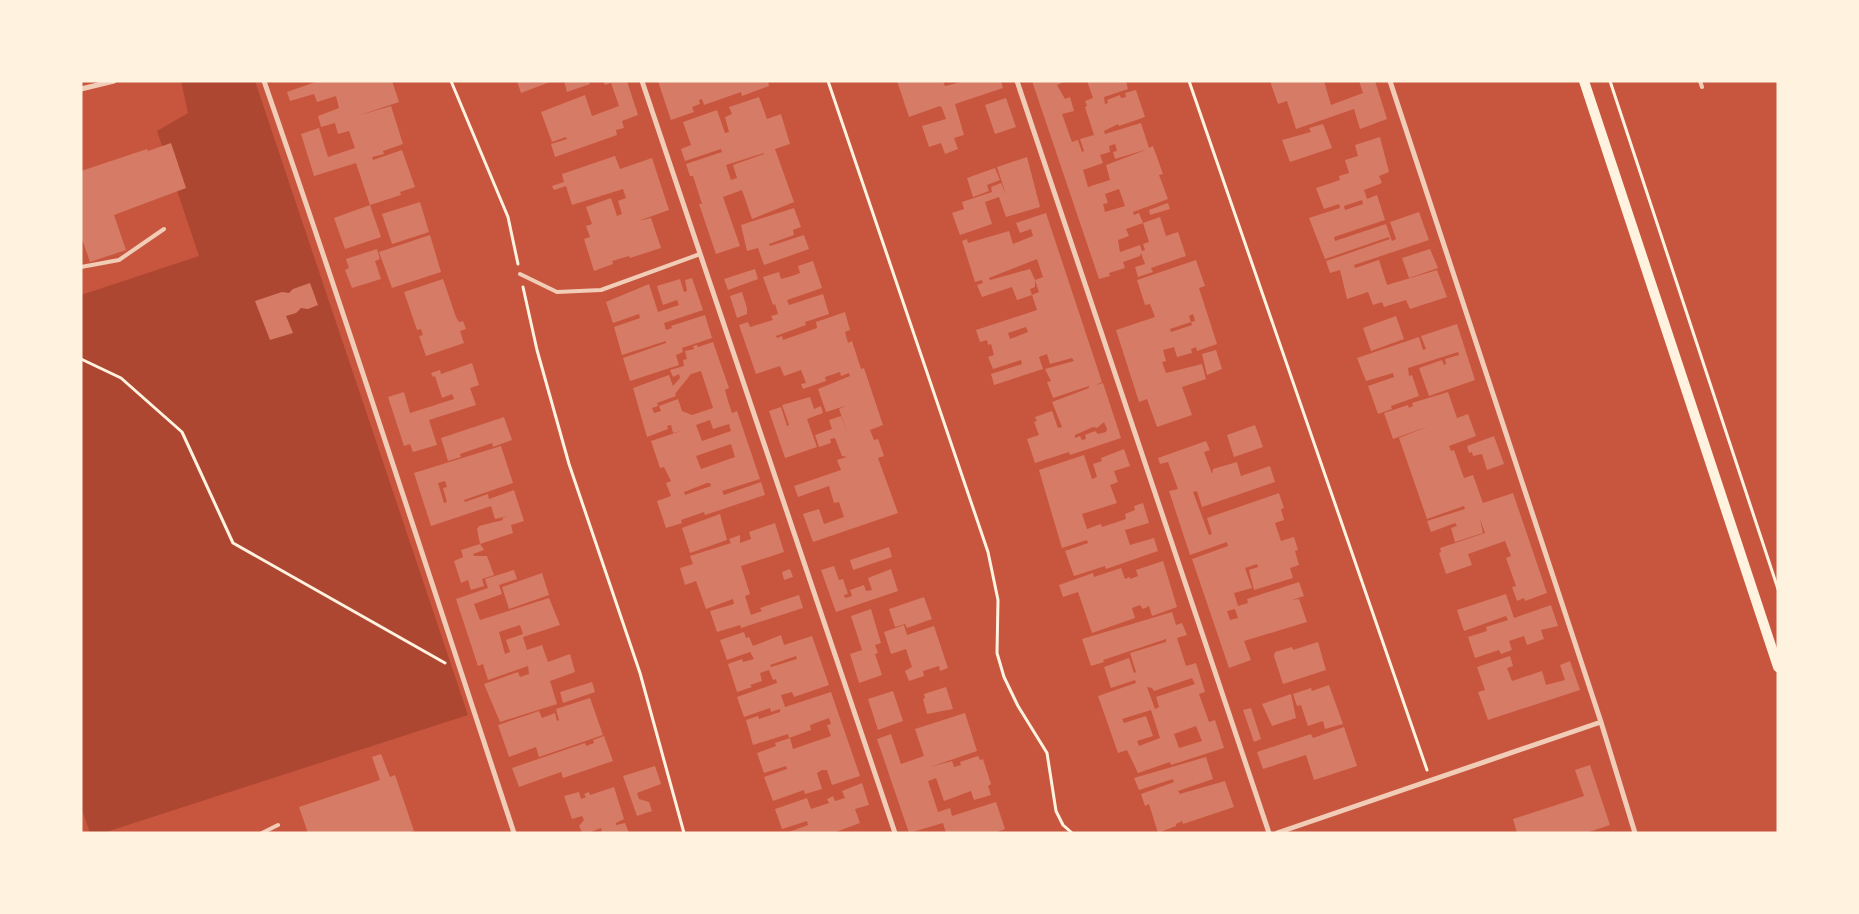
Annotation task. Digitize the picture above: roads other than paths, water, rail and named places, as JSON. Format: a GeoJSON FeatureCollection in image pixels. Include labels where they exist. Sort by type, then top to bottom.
{"type":"FeatureCollection","features":[{"type":"Feature","properties":{"kind":"main road"},"geometry":{"type":"LineString","coordinates":[[1584,81],[1778,667]]}},
{"type":"Feature","properties":{"kind":"street"},"geometry":{"type":"LineString","coordinates":[[81,89],[114,81]]}},
{"type":"Feature","properties":{"kind":"street"},"geometry":{"type":"LineString","coordinates":[[264,81],[340,300],[514,833]]}},
{"type":"Feature","properties":{"kind":"street"},"geometry":{"type":"LineString","coordinates":[[642,81],[895,833]]}},
{"type":"Feature","properties":{"kind":"street"},"geometry":{"type":"LineString","coordinates":[[1017,81],[1269,833]]}},
{"type":"Feature","properties":{"kind":"street"},"geometry":{"type":"LineString","coordinates":[[1390,81],[1601,722],[1635,833]]}},
{"type":"Feature","properties":{"kind":"street"},"geometry":{"type":"LineString","coordinates":[[1277,833],[1601,722]]}},
{"type":"Feature","properties":{"kind":"lane"},"geometry":{"type":"LineString","coordinates":[[1700,81],[1702,87]]}},
{"type":"Feature","properties":{"kind":"lane"},"geometry":{"type":"LineString","coordinates":[[81,268],[119,260],[164,229]]}},
{"type":"Feature","properties":{"kind":"lane"},"geometry":{"type":"LineString","coordinates":[[520,274],[558,292],[601,290],[700,254]]}},
{"type":"Feature","properties":{"kind":"lane"},"geometry":{"type":"LineString","coordinates":[[262,833],[278,825]]}}]}
